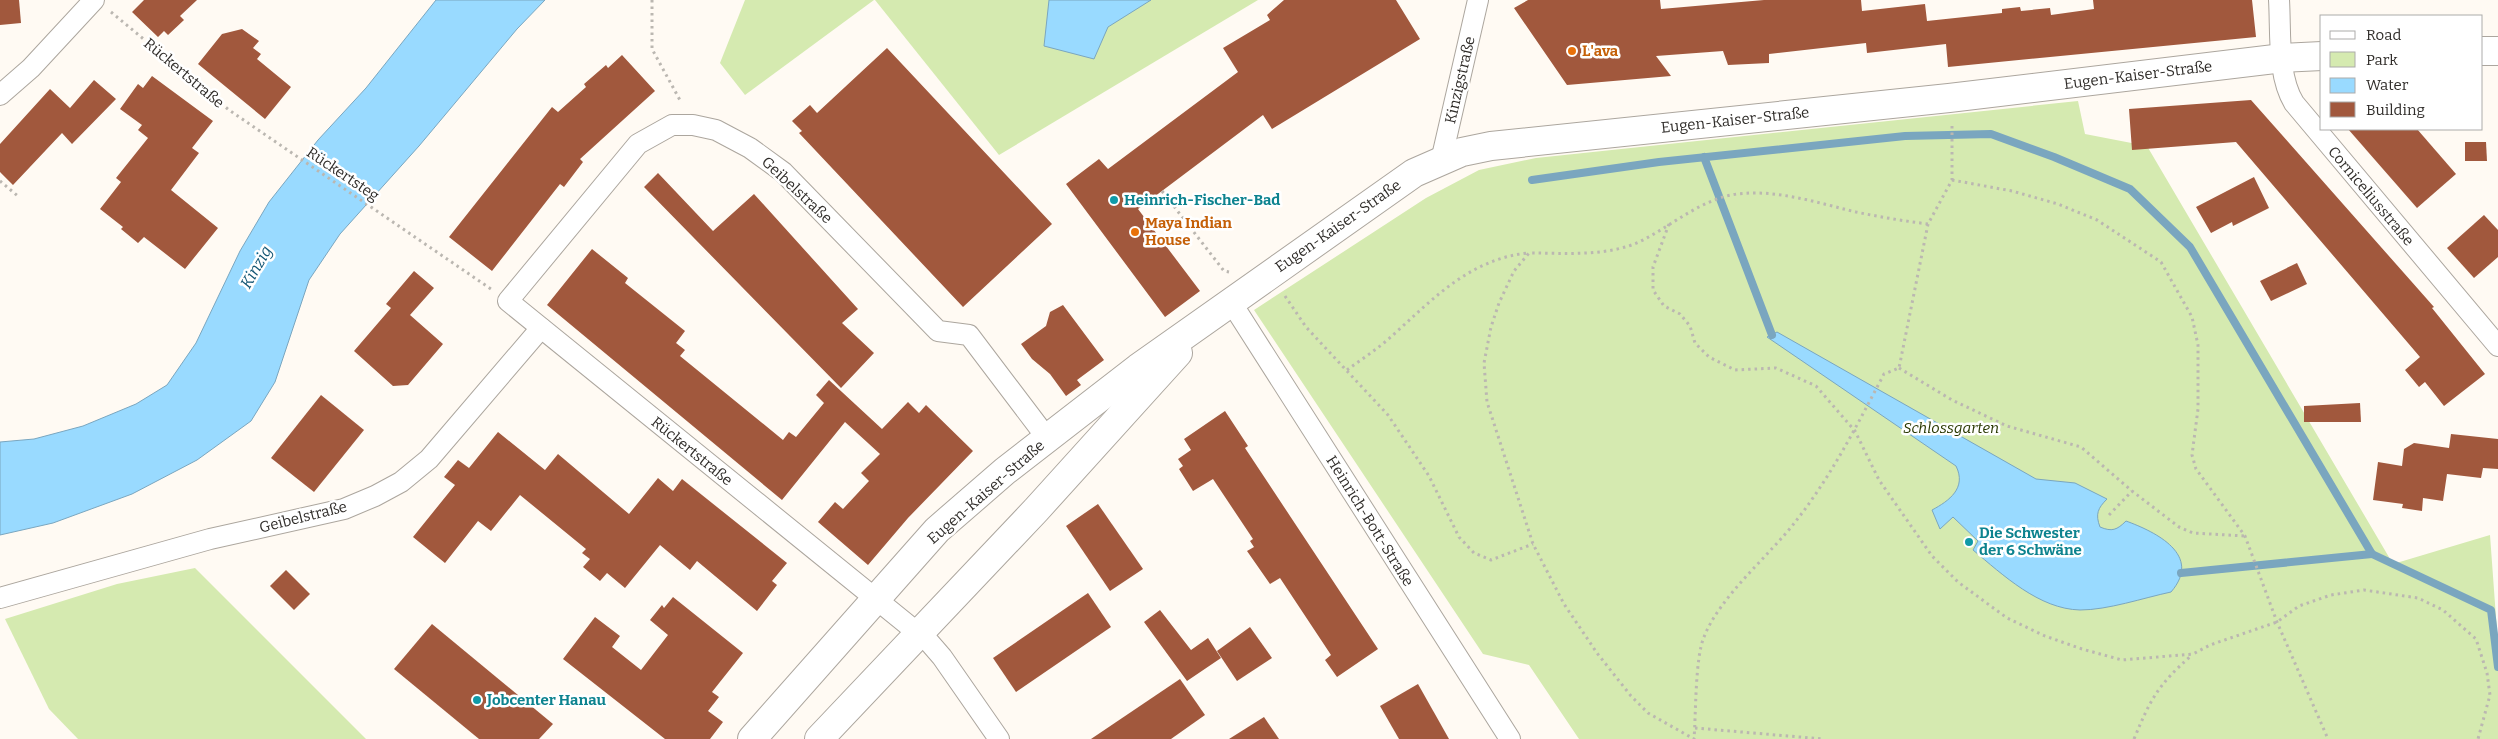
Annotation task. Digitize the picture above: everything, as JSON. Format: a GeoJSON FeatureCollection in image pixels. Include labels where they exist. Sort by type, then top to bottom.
{"type":"FeatureCollection","features":[{"type":"Feature","properties":{"kind":"main road"},"geometry":{"type":"LineString","coordinates":[[2483,51],[2498,51]]}},
{"type":"Feature","properties":{"kind":"main road","name":"Eugen-Kaiser-Straße"},"geometry":{"type":"LineString","coordinates":[[752,739],[937,530],[1047,438],[1138,368],[1414,173],[1462,152],[1536,140],[1949,98],[2283,58],[2320,56]]}},
{"type":"Feature","properties":{"kind":"main road","name":"Eugen-Kaiser-Straße"},"geometry":{"type":"LineString","coordinates":[[819,739],[1193,338],[1231,302]]}},
{"type":"Feature","properties":{"kind":"street","name":"Kinzigstraße"},"geometry":{"type":"LineString","coordinates":[[1442,161],[1478,0]]}},
{"type":"Feature","properties":{"kind":"street","name":"Corniceliusstraße"},"geometry":{"type":"LineString","coordinates":[[2278,0],[2288,94],[2294,104],[2498,346]]}},
{"type":"Feature","properties":{"kind":"street"},"geometry":{"type":"LineString","coordinates":[[0,95],[99,3]]}},
{"type":"Feature","properties":{"kind":"street","name":"Geibelstraße"},"geometry":{"type":"LineString","coordinates":[[508,301],[638,144],[672,125],[693,125],[716,130],[762,156],[799,188],[938,331],[969,336],[1047,438]]}},
{"type":"Feature","properties":{"kind":"street","name":"Rückertstraße"},"geometry":{"type":"LineString","coordinates":[[508,301],[918,634],[942,658],[999,739]]}},
{"type":"Feature","properties":{"kind":"street","name":"Heinrich-Bott-Straße"},"geometry":{"type":"LineString","coordinates":[[1231,302],[1510,739]]}},
{"type":"Feature","properties":{"kind":"street","name":"Geibelstraße"},"geometry":{"type":"LineString","coordinates":[[0,598],[193,543],[344,510],[375,496],[401,482],[429,459],[541,328]]}},
{"type":"Feature","properties":{"kind":"path"},"geometry":{"type":"LineString","coordinates":[[652,0],[652,49],[693,125]]}},
{"type":"Feature","properties":{"kind":"path","name":"Rückertstraße"},"geometry":{"type":"LineString","coordinates":[[99,3],[229,110],[274,142]]}},
{"type":"Feature","properties":{"kind":"path"},"geometry":{"type":"LineString","coordinates":[[1899,368],[1928,224],[1952,180],[1952,119]]}},
{"type":"Feature","properties":{"kind":"path","name":"Rückertsteg"},"geometry":{"type":"LineString","coordinates":[[274,142],[398,224],[508,301]]}},
{"type":"Feature","properties":{"kind":"path"},"geometry":{"type":"LineString","coordinates":[[1952,180],[2012,192],[2058,204],[2097,220],[2161,262],[2192,317],[2198,345],[2198,409],[2192,455],[2196,468],[2245,536],[2277,622],[2328,739]]}},
{"type":"Feature","properties":{"kind":"path"},"geometry":{"type":"LineString","coordinates":[[0,181],[19,197]]}},
{"type":"Feature","properties":{"kind":"path"},"geometry":{"type":"LineString","coordinates":[[1162,191],[1224,271],[1270,274],[1306,327],[1388,415],[1429,476],[1459,538],[1474,553],[1491,560],[1533,544]]}},
{"type":"Feature","properties":{"kind":"path"},"geometry":{"type":"LineString","coordinates":[[1347,370],[1391,337],[1436,294],[1489,261],[1509,255],[1590,252],[1623,247],[1641,241],[1688,213],[1734,195],[1754,193],[1780,195],[1880,217],[1928,224]]}},
{"type":"Feature","properties":{"kind":"path"},"geometry":{"type":"LineString","coordinates":[[1670,223],[1653,267],[1653,290],[1664,306],[1680,314],[1690,326],[1695,343],[1709,357],[1735,370],[1776,368],[1816,386],[1855,431],[1879,480],[1932,556],[1958,582],[2007,618],[2045,636],[2082,649],[2122,660],[2193,654]]}},
{"type":"Feature","properties":{"kind":"path"},"geometry":{"type":"LineString","coordinates":[[1529,253],[1514,271],[1499,303],[1491,326],[1484,363],[1487,402],[1533,544],[1564,604],[1596,653],[1631,696],[1648,713],[1694,739],[1700,656],[1703,639],[1711,621],[1815,496],[1855,431],[1884,374],[1899,368]]}},
{"type":"Feature","properties":{"kind":"path"},"geometry":{"type":"LineString","coordinates":[[1899,368],[1952,400],[1989,418],[2032,435],[2081,447],[2132,491],[2179,527],[2193,533],[2245,536]]}},
{"type":"Feature","properties":{"kind":"path"},"geometry":{"type":"LineString","coordinates":[[2109,515],[2132,491]]}},
{"type":"Feature","properties":{"kind":"path"},"geometry":{"type":"LineString","coordinates":[[2134,739],[2152,696],[2169,675],[2193,654],[2210,645],[2277,622],[2299,606],[2331,595],[2364,590],[2418,598],[2443,610],[2476,639],[2482,654],[2490,695],[2478,739]]}},
{"type":"Feature","properties":{"kind":"path"},"geometry":{"type":"LineString","coordinates":[[1695,728],[1823,739]]}},
{"type":"Feature","properties":{"kind":"green space"},"geometry":{"type":"Polygon","coordinates":[[[745,0],[874,0],[745,95],[720,63],[745,0]]]}},
{"type":"Feature","properties":{"kind":"green space"},"geometry":{"type":"Polygon","coordinates":[[[875,0],[1258,0],[999,155],[875,0]]]}},
{"type":"Feature","properties":{"kind":"green space","name":"Schlossgarten"},"geometry":{"type":"Polygon","coordinates":[[[2078,101],[2085,134],[2147,146],[2393,564],[2490,535],[2498,645],[2498,739],[1579,739],[1529,665],[1483,654],[1254,310],[1426,198],[1479,170],[1536,158],[2078,101]]]}},
{"type":"Feature","properties":{"kind":"green space"},"geometry":{"type":"Polygon","coordinates":[[[195,568],[366,739],[78,739],[49,709],[5,619],[117,584],[195,568]]]}},
{"type":"Feature","properties":{"kind":"water","name":"Kinzig"},"geometry":{"type":"Polygon","coordinates":[[[436,0],[545,0],[517,29],[419,146],[340,234],[309,280],[275,382],[251,421],[197,460],[132,494],[53,523],[0,535],[0,442],[34,439],[83,426],[136,404],[167,385],[196,343],[240,251],[269,202],[318,140],[366,88],[436,0]]]}},
{"type":"Feature","properties":{"kind":"water"},"geometry":{"type":"Polygon","coordinates":[[[1049,0],[1151,0],[1108,27],[1094,59],[1044,46],[1049,0]]]}},
{"type":"Feature","properties":{"kind":"water"},"geometry":{"type":"Polygon","coordinates":[[[1777,332],[2036,479],[2075,483],[2107,499],[2101,505],[2098,512],[2100,527],[2114,529],[2126,521],[2162,539],[2179,556],[2182,567],[2179,579],[2171,592],[2114,606],[2080,610],[2050,604],[2022,589],[1973,550],[1978,541],[1953,517],[1940,529],[1932,510],[1950,498],[1958,487],[1959,474],[1956,466],[1767,337],[1777,332]]]}},
{"type":"Feature","properties":{"kind":"building"},"geometry":{"type":"Polygon","coordinates":[[[0,0],[19,0],[21,23],[0,25],[0,0]]]}},
{"type":"Feature","properties":{"kind":"building"},"geometry":{"type":"Polygon","coordinates":[[[144,0],[197,0],[180,16],[184,20],[168,35],[164,31],[158,37],[132,12],[144,0]]]}},
{"type":"Feature","properties":{"kind":"building"},"geometry":{"type":"Polygon","coordinates":[[[1284,0],[1396,0],[1420,39],[1272,129],[1263,115],[1138,209],[1200,291],[1165,317],[1066,184],[1099,159],[1108,169],[1238,72],[1223,48],[1270,20],[1267,15],[1284,0]]]}},
{"type":"Feature","properties":{"kind":"building"},"geometry":{"type":"Polygon","coordinates":[[[1528,0],[1660,0],[1661,9],[1764,0],[1861,0],[1862,11],[1925,4],[1927,21],[2002,13],[2002,9],[2020,7],[2021,11],[2050,8],[2051,15],[2094,9],[2093,0],[2252,0],[2256,37],[1948,67],[1946,44],[1867,53],[1866,43],[1769,54],[1769,63],[1728,65],[1723,51],[1656,56],[1671,76],[1567,85],[1514,8],[1528,0]]]}},
{"type":"Feature","properties":{"kind":"building"},"geometry":{"type":"Polygon","coordinates":[[[242,29],[259,41],[253,48],[261,54],[257,59],[291,87],[265,119],[198,64],[222,34],[242,29]]]}},
{"type":"Feature","properties":{"kind":"building"},"geometry":{"type":"Polygon","coordinates":[[[887,48],[1052,224],[963,307],[799,133],[802,131],[792,121],[810,105],[817,113],[887,48]]]}},
{"type":"Feature","properties":{"kind":"building"},"geometry":{"type":"Polygon","coordinates":[[[622,55],[655,91],[580,159],[583,162],[564,187],[560,184],[492,271],[449,237],[552,107],[558,112],[586,87],[584,84],[606,65],[608,68],[622,55]]]}},
{"type":"Feature","properties":{"kind":"building"},"geometry":{"type":"Polygon","coordinates":[[[152,76],[213,121],[192,148],[199,153],[171,190],[218,228],[185,269],[144,237],[138,243],[121,229],[123,227],[100,209],[121,182],[116,178],[148,138],[138,130],[142,125],[120,109],[138,84],[143,88],[152,76]]]}},
{"type":"Feature","properties":{"kind":"building"},"geometry":{"type":"Polygon","coordinates":[[[94,80],[116,99],[72,144],[62,133],[13,185],[0,172],[0,144],[50,89],[70,108],[94,80]]]}},
{"type":"Feature","properties":{"kind":"building"},"geometry":{"type":"Polygon","coordinates":[[[2251,100],[2434,307],[2432,308],[2485,374],[2444,406],[2425,382],[2419,387],[2405,370],[2420,357],[2236,142],[2132,150],[2129,109],[2251,100]]]}},
{"type":"Feature","properties":{"kind":"building"},"geometry":{"type":"Polygon","coordinates":[[[2349,130],[2418,130],[2456,174],[2417,208],[2349,130]]]}},
{"type":"Feature","properties":{"kind":"building"},"geometry":{"type":"Polygon","coordinates":[[[2465,142],[2486,142],[2487,161],[2465,161],[2465,142]]]}},
{"type":"Feature","properties":{"kind":"building"},"geometry":{"type":"Polygon","coordinates":[[[658,173],[713,231],[754,194],[858,309],[842,323],[874,353],[841,388],[644,187],[658,173]]]}},
{"type":"Feature","properties":{"kind":"building"},"geometry":{"type":"Polygon","coordinates":[[[2254,177],[2269,208],[2233,226],[2232,222],[2211,233],[2196,207],[2254,177]]]}},
{"type":"Feature","properties":{"kind":"building"},"geometry":{"type":"Polygon","coordinates":[[[2484,215],[2498,230],[2498,257],[2474,278],[2447,248],[2484,215]]]}},
{"type":"Feature","properties":{"kind":"building"},"geometry":{"type":"Polygon","coordinates":[[[592,249],[628,278],[625,283],[685,331],[676,343],[685,350],[680,356],[783,440],[789,432],[796,437],[824,403],[816,395],[829,380],[882,429],[908,402],[919,413],[926,405],[973,451],[908,518],[868,565],[818,522],[835,502],[843,509],[869,481],[861,473],[880,454],[845,422],[782,500],[547,305],[592,249]]]}},
{"type":"Feature","properties":{"kind":"building"},"geometry":{"type":"Polygon","coordinates":[[[2297,263],[2307,284],[2271,301],[2260,281],[2297,263]]]}},
{"type":"Feature","properties":{"kind":"building"},"geometry":{"type":"Polygon","coordinates":[[[414,271],[434,288],[410,315],[443,344],[408,385],[393,386],[354,351],[391,308],[386,304],[414,271]]]}},
{"type":"Feature","properties":{"kind":"building"},"geometry":{"type":"Polygon","coordinates":[[[1063,305],[1104,360],[1077,380],[1081,385],[1066,396],[1050,374],[1032,359],[1021,344],[1046,326],[1050,312],[1063,305]]]}},
{"type":"Feature","properties":{"kind":"building"},"geometry":{"type":"Polygon","coordinates":[[[321,395],[364,430],[314,492],[271,458],[321,395]]]}},
{"type":"Feature","properties":{"kind":"building"},"geometry":{"type":"Polygon","coordinates":[[[2360,403],[2361,422],[2304,422],[2304,406],[2360,403]]]}},
{"type":"Feature","properties":{"kind":"building"},"geometry":{"type":"Polygon","coordinates":[[[1225,411],[1248,446],[1245,448],[1378,649],[1337,677],[1325,660],[1331,655],[1280,578],[1270,584],[1247,551],[1254,547],[1250,541],[1253,539],[1213,479],[1193,491],[1179,469],[1183,466],[1178,459],[1191,450],[1184,439],[1225,411]]]}},
{"type":"Feature","properties":{"kind":"building"},"geometry":{"type":"Polygon","coordinates":[[[498,432],[545,470],[558,454],[629,514],[658,478],[673,491],[682,479],[787,563],[772,581],[777,585],[757,611],[697,561],[690,570],[660,545],[625,588],[607,573],[600,581],[583,567],[590,559],[582,553],[586,549],[520,495],[491,531],[478,521],[445,563],[413,537],[455,485],[444,477],[458,460],[469,468],[498,432]]]}},
{"type":"Feature","properties":{"kind":"building"},"geometry":{"type":"Polygon","coordinates":[[[2451,434],[2498,439],[2498,469],[2483,468],[2481,478],[2447,474],[2443,501],[2423,498],[2422,511],[2402,508],[2403,504],[2373,500],[2378,462],[2402,466],[2404,449],[2414,443],[2449,448],[2451,434]]]}},
{"type":"Feature","properties":{"kind":"building"},"geometry":{"type":"Polygon","coordinates":[[[1098,504],[1143,569],[1110,591],[1066,526],[1098,504]]]}},
{"type":"Feature","properties":{"kind":"building"},"geometry":{"type":"Polygon","coordinates":[[[286,570],[310,594],[294,610],[270,586],[286,570]]]}},
{"type":"Feature","properties":{"kind":"building"},"geometry":{"type":"Polygon","coordinates":[[[1088,593],[1111,627],[1016,692],[993,658],[1088,593]]]}},
{"type":"Feature","properties":{"kind":"building"},"geometry":{"type":"Polygon","coordinates":[[[673,597],[743,653],[712,692],[719,697],[708,711],[723,722],[710,739],[665,739],[563,659],[595,617],[620,636],[612,647],[641,670],[668,635],[650,620],[662,605],[664,608],[673,597]]]}},
{"type":"Feature","properties":{"kind":"building"},"geometry":{"type":"Polygon","coordinates":[[[1160,610],[1191,650],[1208,638],[1221,658],[1187,681],[1144,622],[1160,610]]]}},
{"type":"Feature","properties":{"kind":"building","name":"Jobcenter Hanau"},"geometry":{"type":"Polygon","coordinates":[[[432,624],[553,724],[539,739],[479,739],[394,669],[432,624]]]}},
{"type":"Feature","properties":{"kind":"building"},"geometry":{"type":"Polygon","coordinates":[[[1250,627],[1272,658],[1237,681],[1217,651],[1250,627]]]}},
{"type":"Feature","properties":{"kind":"building"},"geometry":{"type":"Polygon","coordinates":[[[1180,679],[1205,715],[1171,739],[1091,739],[1180,679]]]}},
{"type":"Feature","properties":{"kind":"building"},"geometry":{"type":"Polygon","coordinates":[[[1418,684],[1449,739],[1399,739],[1380,706],[1418,684]]]}},
{"type":"Feature","properties":{"kind":"building"},"geometry":{"type":"Polygon","coordinates":[[[1264,717],[1279,739],[1229,739],[1264,717]]]}},
{"type":"Feature","properties":{"kind":"waterway"},"geometry":{"type":"LineString","coordinates":[[1532,180],[1659,162],[1905,136],[1991,134],[2054,157],[2130,189],[2190,247],[2372,554],[2491,610],[2498,667]]}},
{"type":"Feature","properties":{"kind":"waterway"},"geometry":{"type":"LineString","coordinates":[[1704,157],[1772,335]]}},
{"type":"Feature","properties":{"kind":"waterway"},"geometry":{"type":"LineString","coordinates":[[2181,573],[2372,554]]}},
{"type":"Feature","properties":{"kind":"place","name":"L'ava"},"geometry":{"type":"Point","coordinates":[1572,51]}},
{"type":"Feature","properties":{"kind":"place","name":"Heinrich-Fischer-Bad"},"geometry":{"type":"Point","coordinates":[1114,200]}},
{"type":"Feature","properties":{"kind":"place","name":"Maya Indian House"},"geometry":{"type":"Point","coordinates":[1135,232]}},
{"type":"Feature","properties":{"kind":"place","name":"Die Schwester der 6 Schwäne"},"geometry":{"type":"Point","coordinates":[1969,542]}},
{"type":"Feature","properties":{"kind":"place","name":"Jobcenter Hanau"},"geometry":{"type":"Point","coordinates":[477,700]}}]}
